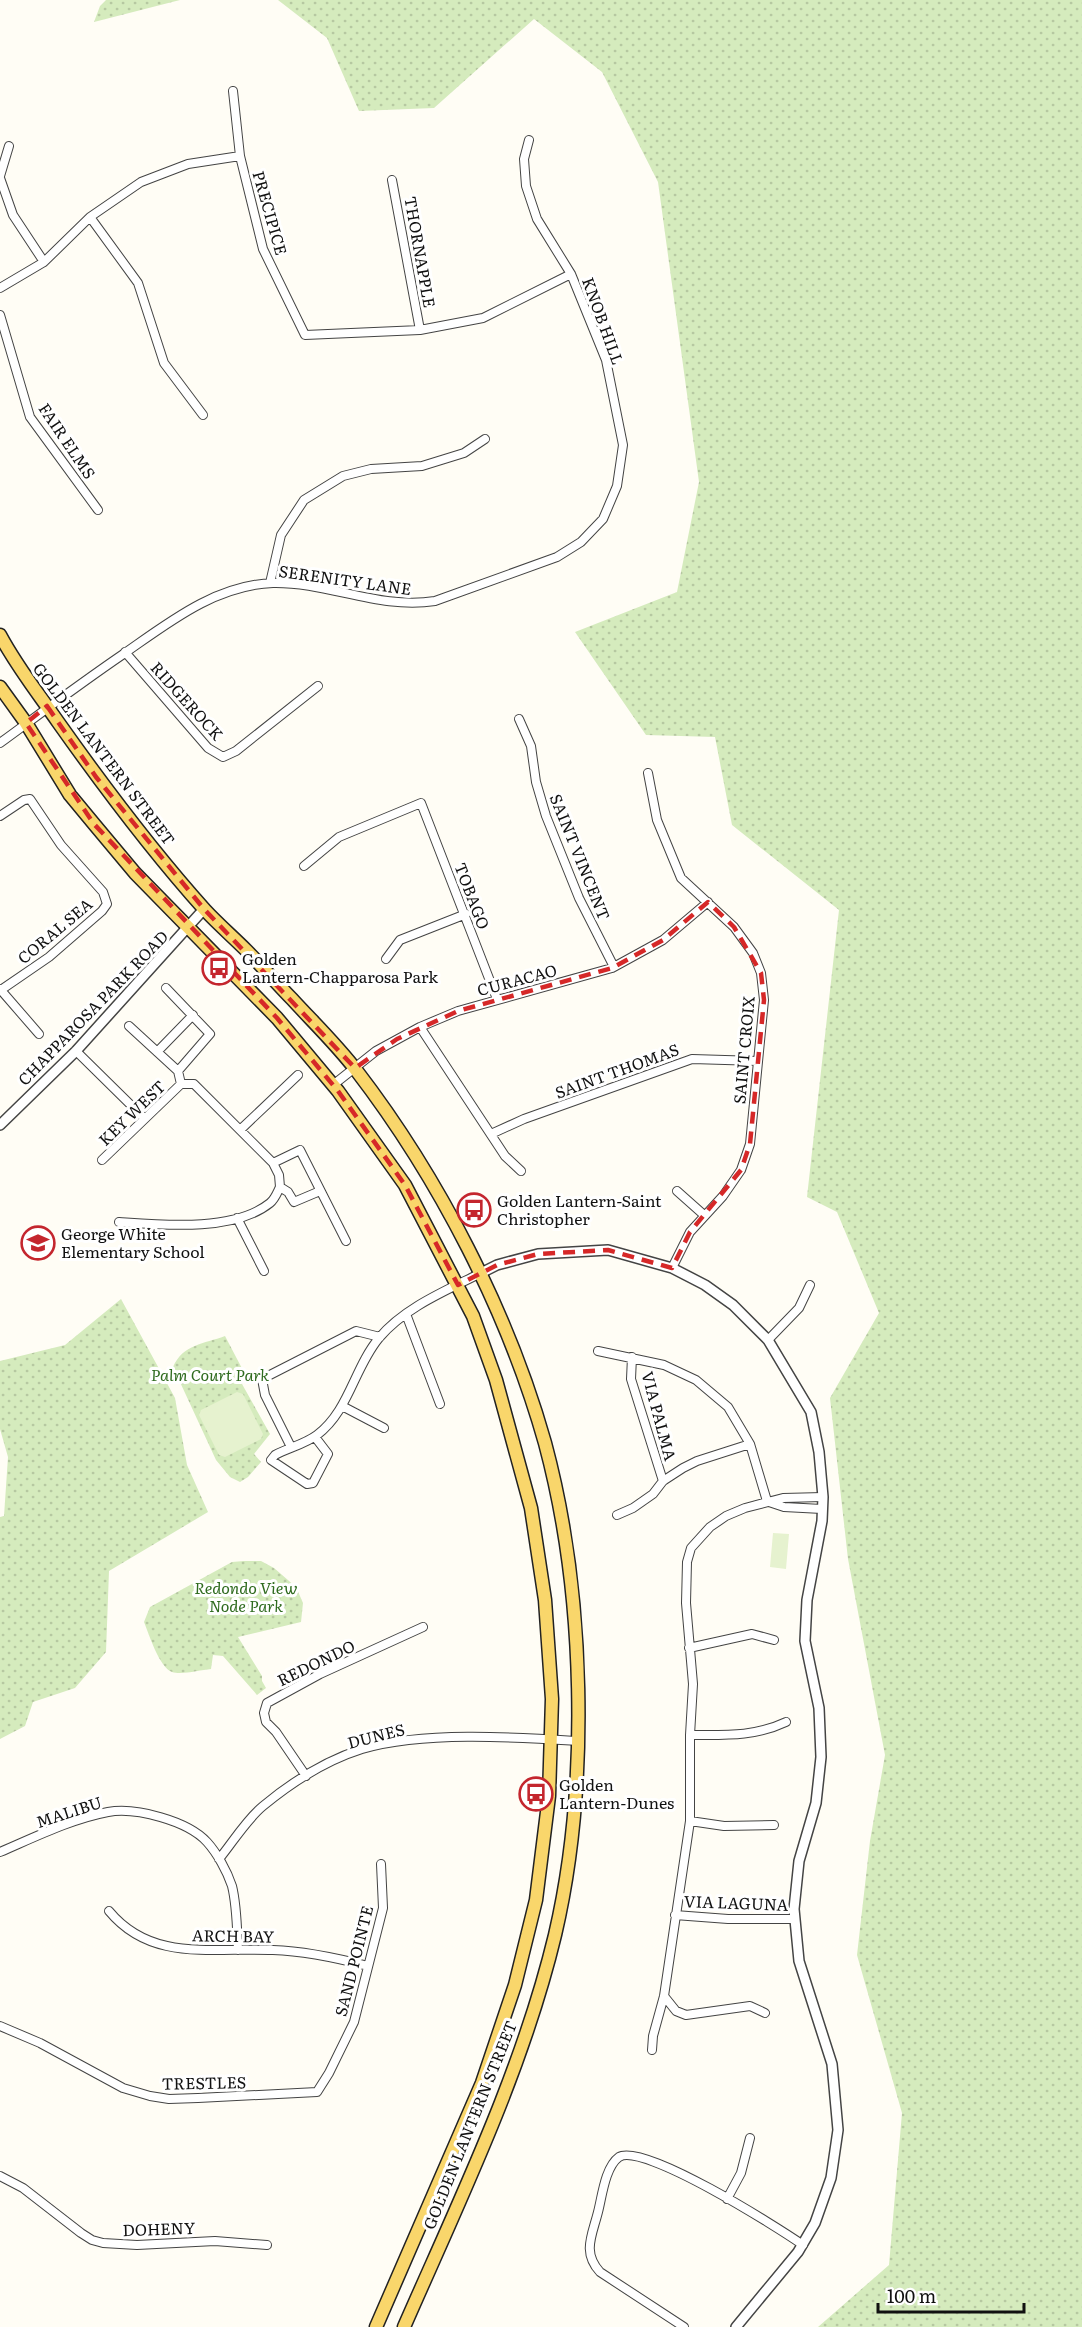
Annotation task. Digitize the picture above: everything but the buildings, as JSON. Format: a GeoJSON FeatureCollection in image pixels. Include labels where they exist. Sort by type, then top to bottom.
{"type":"FeatureCollection","features":[{"type":"Feature","properties":{"kind":"main road","name":"GOLDEN LANTERN STREET"},"geometry":{"type":"LineString","coordinates":[[0,635],[20,672],[47,706],[96,777],[204,909],[249,952],[355,1068],[429,1177],[479,1274],[525,1383],[546,1446],[564,1535],[574,1620],[578,1709],[576,1788],[562,1894],[555,1935],[532,2015],[505,2091],[404,2327]]}},
{"type":"Feature","properties":{"kind":"main road","name":"GOLDEN LANTERN STREET"},"geometry":{"type":"LineString","coordinates":[[0,687],[26,723],[70,795],[135,873],[277,1018],[333,1085],[405,1185],[473,1316],[496,1380],[531,1509],[546,1609],[551,1669],[552,1739],[546,1833],[538,1890],[515,1985],[482,2084],[376,2327]]}},
{"type":"Feature","properties":{"kind":"street","name":"PRECIPICE"},"geometry":{"type":"LineString","coordinates":[[233,91],[240,156],[263,249],[305,335],[420,330]]}},
{"type":"Feature","properties":{"kind":"street","name":"KNOB HILL"},"geometry":{"type":"LineString","coordinates":[[529,140],[524,159],[525,186],[537,219],[571,274],[606,360],[623,445],[617,486],[603,519]]}},
{"type":"Feature","properties":{"kind":"street"},"geometry":{"type":"LineString","coordinates":[[9,146],[0,176],[13,215],[44,262]]}},
{"type":"Feature","properties":{"kind":"street"},"geometry":{"type":"LineString","coordinates":[[0,288],[44,262],[90,217],[141,182],[188,164],[240,156]]}},
{"type":"Feature","properties":{"kind":"street","name":"THORNAPPLE"},"geometry":{"type":"LineString","coordinates":[[392,180],[420,330]]}},
{"type":"Feature","properties":{"kind":"street"},"geometry":{"type":"LineString","coordinates":[[90,217],[138,283],[164,363],[203,415]]}},
{"type":"Feature","properties":{"kind":"street"},"geometry":{"type":"LineString","coordinates":[[420,330],[483,318],[571,274]]}},
{"type":"Feature","properties":{"kind":"street","name":"FAIR ELMS"},"geometry":{"type":"LineString","coordinates":[[0,315],[30,417],[98,510]]}},
{"type":"Feature","properties":{"kind":"street"},"geometry":{"type":"LineString","coordinates":[[270,583],[281,535],[304,500],[343,476],[372,469],[422,466],[464,453],[485,438]]}},
{"type":"Feature","properties":{"kind":"street","name":"SERENITY LANE"},"geometry":{"type":"LineString","coordinates":[[0,743],[47,706],[163,625],[192,607],[236,590],[270,583],[294,583],[392,603],[415,604],[435,601],[557,557],[581,542],[603,519]]}},
{"type":"Feature","properties":{"kind":"street","name":"RIDGEROCK"},"geometry":{"type":"LineString","coordinates":[[125,652],[208,748],[223,757],[236,751],[318,686]]}},
{"type":"Feature","properties":{"kind":"street","name":"SAINT VINCENT"},"geometry":{"type":"LineString","coordinates":[[519,719],[531,746],[536,782],[546,816],[579,898],[614,967]]}},
{"type":"Feature","properties":{"kind":"street","name":"SAINT CROIX"},"geometry":{"type":"LineString","coordinates":[[648,773],[657,820],[681,878],[734,927],[753,953],[761,973],[764,999],[750,1144],[741,1170],[723,1196],[690,1232],[672,1268]]}},
{"type":"Feature","properties":{"kind":"street","name":"CORAL SEA"},"geometry":{"type":"LineString","coordinates":[[0,816],[24,800],[30,799],[61,845],[103,892],[107,904],[49,957],[1,989]]}},
{"type":"Feature","properties":{"kind":"street","name":"TOBAGO"},"geometry":{"type":"LineString","coordinates":[[304,866],[339,837],[421,803],[466,914],[497,999]]}},
{"type":"Feature","properties":{"kind":"street","name":"CURACAO"},"geometry":{"type":"LineString","coordinates":[[333,1085],[376,1051],[420,1027],[458,1011],[614,967],[663,940],[708,902]]}},
{"type":"Feature","properties":{"kind":"street","name":"CHAPPAROSA PARK ROAD"},"geometry":{"type":"LineString","coordinates":[[2,1119],[76,1051],[204,909]]}},
{"type":"Feature","properties":{"kind":"street"},"geometry":{"type":"LineString","coordinates":[[386,959],[400,940],[466,914]]}},
{"type":"Feature","properties":{"kind":"street"},"geometry":{"type":"LineString","coordinates":[[165,988],[193,1015]]}},
{"type":"Feature","properties":{"kind":"street"},"geometry":{"type":"LineString","coordinates":[[1,989],[39,1034]]}},
{"type":"Feature","properties":{"kind":"street","name":"KEY WEST"},"geometry":{"type":"LineString","coordinates":[[157,1052],[193,1015],[210,1034],[178,1071]]}},
{"type":"Feature","properties":{"kind":"street"},"geometry":{"type":"LineString","coordinates":[[119,1222],[178,1226],[237,1218],[272,1202],[280,1187],[279,1175],[273,1163],[194,1084],[182,1084],[178,1071],[129,1026]]}},
{"type":"Feature","properties":{"kind":"street"},"geometry":{"type":"LineString","coordinates":[[420,1027],[505,1156],[521,1172]]}},
{"type":"Feature","properties":{"kind":"street"},"geometry":{"type":"LineString","coordinates":[[76,1051],[144,1119]]}},
{"type":"Feature","properties":{"kind":"street","name":"SAINT THOMAS"},"geometry":{"type":"LineString","coordinates":[[491,1134],[524,1119],[692,1059],[758,1061]]}},
{"type":"Feature","properties":{"kind":"street"},"geometry":{"type":"LineString","coordinates":[[240,1130],[298,1075]]}},
{"type":"Feature","properties":{"kind":"street","name":"KEY WEST"},"geometry":{"type":"LineString","coordinates":[[102,1160],[182,1084]]}},
{"type":"Feature","properties":{"kind":"street"},"geometry":{"type":"LineString","coordinates":[[273,1163],[300,1150],[346,1241]]}},
{"type":"Feature","properties":{"kind":"street"},"geometry":{"type":"LineString","coordinates":[[280,1187],[288,1192],[294,1202],[320,1191]]}},
{"type":"Feature","properties":{"kind":"street"},"geometry":{"type":"LineString","coordinates":[[677,1191],[704,1215]]}},
{"type":"Feature","properties":{"kind":"street"},"geometry":{"type":"LineString","coordinates":[[237,1218],[264,1271]]}},
{"type":"Feature","properties":{"kind":"street"},"geometry":{"type":"LineString","coordinates":[[315,1437],[328,1455],[313,1483],[310,1484],[271,1460],[275,1455],[315,1437],[329,1425],[342,1406],[370,1350],[380,1337],[406,1314],[497,1264],[538,1254],[608,1250],[672,1268],[705,1285],[734,1305],[768,1340],[811,1413],[819,1452],[823,1497],[809,1580],[805,1641],[819,1708],[821,1757],[816,1803],[804,1842],[795,1885],[795,1919],[799,1961],[832,2064],[838,2130],[836,2153],[828,2187],[815,2223],[803,2245],[736,2327]]}},
{"type":"Feature","properties":{"kind":"street"},"geometry":{"type":"LineString","coordinates":[[768,1340],[800,1308],[810,1285]]}},
{"type":"Feature","properties":{"kind":"street"},"geometry":{"type":"LineString","coordinates":[[406,1314],[440,1404]]}},
{"type":"Feature","properties":{"kind":"street"},"geometry":{"type":"LineString","coordinates":[[291,1447],[265,1395],[262,1379],[357,1331],[380,1337]]}},
{"type":"Feature","properties":{"kind":"street"},"geometry":{"type":"LineString","coordinates":[[598,1351],[664,1365],[696,1380],[728,1407],[750,1444],[767,1501]]}},
{"type":"Feature","properties":{"kind":"street","name":"VIA PALMA"},"geometry":{"type":"LineString","coordinates":[[632,1358],[631,1379],[663,1481]]}},
{"type":"Feature","properties":{"kind":"street"},"geometry":{"type":"LineString","coordinates":[[342,1406],[384,1428]]}},
{"type":"Feature","properties":{"kind":"street"},"geometry":{"type":"LineString","coordinates":[[617,1515],[633,1508],[653,1494],[663,1481],[697,1461],[750,1444]]}},
{"type":"Feature","properties":{"kind":"street"},"geometry":{"type":"LineString","coordinates":[[652,2050],[653,2036],[664,1996],[690,1821],[690,1735],[693,1684],[686,1577],[691,1548],[699,1537],[726,1516],[767,1501],[783,1498],[823,1497]]}},
{"type":"Feature","properties":{"kind":"street"},"geometry":{"type":"LineString","coordinates":[[767,1501],[784,1507],[822,1509]]}},
{"type":"Feature","properties":{"kind":"street","name":"REDONDO"},"geometry":{"type":"LineString","coordinates":[[306,1776],[276,1732],[266,1722],[264,1713],[267,1703],[321,1674],[423,1627]]}},
{"type":"Feature","properties":{"kind":"street"},"geometry":{"type":"LineString","coordinates":[[689,1648],[752,1634],[774,1640]]}},
{"type":"Feature","properties":{"kind":"street"},"geometry":{"type":"LineString","coordinates":[[690,1735],[731,1735],[766,1731],[786,1722]]}},
{"type":"Feature","properties":{"kind":"street","name":"DUNES"},"geometry":{"type":"LineString","coordinates":[[219,1859],[261,1807],[306,1776],[361,1750],[397,1741],[479,1737],[577,1741]]}},
{"type":"Feature","properties":{"kind":"street","name":"MALIBU"},"geometry":{"type":"LineString","coordinates":[[0,1852],[80,1820],[110,1812],[142,1812],[164,1818],[206,1840],[219,1859],[231,1886],[238,1950]]}},
{"type":"Feature","properties":{"kind":"street"},"geometry":{"type":"LineString","coordinates":[[690,1821],[724,1826],[774,1825]]}},
{"type":"Feature","properties":{"kind":"street","name":"SAND POINTE"},"geometry":{"type":"LineString","coordinates":[[317,2092],[354,2022],[383,1908],[381,1864]]}},
{"type":"Feature","properties":{"kind":"street","name":"ARCH BAY"},"geometry":{"type":"LineString","coordinates":[[109,1911],[127,1930],[171,1947],[188,1950],[292,1951],[368,1966]]}},
{"type":"Feature","properties":{"kind":"street","name":"VIA LAGUNA"},"geometry":{"type":"LineString","coordinates":[[675,1914],[728,1919],[795,1919]]}},
{"type":"Feature","properties":{"kind":"street"},"geometry":{"type":"LineString","coordinates":[[664,1996],[676,2011],[686,2015],[750,2006],[765,2013]]}},
{"type":"Feature","properties":{"kind":"street","name":"TRESTLES"},"geometry":{"type":"LineString","coordinates":[[0,2026],[40,2043],[123,2088],[150,2096],[169,2099],[317,2092]]}},
{"type":"Feature","properties":{"kind":"street"},"geometry":{"type":"LineString","coordinates":[[727,2199],[741,2173],[750,2138]]}},
{"type":"Feature","properties":{"kind":"street"},"geometry":{"type":"LineString","coordinates":[[684,2327],[600,2272],[589,2255],[590,2241],[610,2170],[618,2158],[630,2154],[636,2155],[680,2171],[803,2245]]}},
{"type":"Feature","properties":{"kind":"street","name":"DOHENY"},"geometry":{"type":"LineString","coordinates":[[0,2176],[23,2188],[92,2240],[137,2245],[215,2241],[267,2245]]}},
{"type":"Feature","properties":{"kind":"highlighted area"},"geometry":{"type":"Polygon","coordinates":[[[47,706],[96,777],[204,909],[355,1068],[397,1039],[458,1011],[612,968],[663,940],[708,902],[734,927],[761,973],[764,1000],[750,1144],[741,1170],[690,1232],[672,1268],[608,1250],[538,1254],[497,1265],[458,1285],[405,1185],[338,1091],[277,1018],[94,824],[26,723],[47,706]]]}},
{"type":"Feature","properties":{"kind":"green space"},"geometry":{"type":"Polygon","coordinates":[[[106,0],[180,0],[94,22],[100,6],[106,0]]]}},
{"type":"Feature","properties":{"kind":"green space"},"geometry":{"type":"Polygon","coordinates":[[[278,0],[1082,0],[1082,2327],[818,2327],[889,2265],[902,2113],[857,1955],[870,1841],[885,1755],[848,1559],[830,1398],[879,1313],[837,1212],[807,1197],[839,910],[732,825],[715,737],[646,735],[575,632],[677,592],[699,482],[658,182],[602,72],[534,19],[434,108],[359,111],[327,38],[278,0]]]}},
{"type":"Feature","properties":{"kind":"green space"},"geometry":{"type":"Polygon","coordinates":[[[121,1299],[175,1398],[187,1465],[208,1512],[109,1571],[106,1652],[75,1688],[33,1702],[25,1726],[0,1739],[0,1517],[4,1516],[8,1457],[0,1429],[0,1361],[65,1345],[121,1299]]]}},
{"type":"Feature","properties":{"kind":"green space","name":"Palm Court Park"},"geometry":{"type":"Polygon","coordinates":[[[225,1336],[247,1378],[242,1384],[270,1434],[254,1454],[261,1462],[248,1477],[240,1482],[230,1477],[216,1460],[173,1367],[177,1359],[188,1349],[225,1336]]]}},
{"type":"Feature","properties":{"kind":"green space"},"geometry":{"type":"Polygon","coordinates":[[[237,1392],[243,1394],[263,1434],[261,1439],[225,1457],[219,1455],[199,1415],[201,1410],[237,1392]]]}},
{"type":"Feature","properties":{"kind":"green space"},"geometry":{"type":"Polygon","coordinates":[[[773,1533],[789,1534],[786,1569],[770,1567],[773,1533]]]}},
{"type":"Feature","properties":{"kind":"green space","name":"Redondo View Node Park"},"geometry":{"type":"Polygon","coordinates":[[[261,1561],[274,1568],[296,1587],[303,1603],[301,1622],[238,1637],[262,1676],[266,1688],[257,1695],[223,1656],[213,1655],[211,1669],[176,1673],[167,1669],[159,1657],[144,1622],[150,1607],[232,1562],[261,1561]]]}},
{"type":"Feature","properties":{"kind":"place","name":"Golden Lantern-Chapparosa Park"},"geometry":{"type":"Point","coordinates":[219,968]}},
{"type":"Feature","properties":{"kind":"place","name":"Golden Lantern-Saint Christopher"},"geometry":{"type":"Point","coordinates":[474,1210]}},
{"type":"Feature","properties":{"kind":"place","name":"George White Elementary School"},"geometry":{"type":"Point","coordinates":[38,1243]}},
{"type":"Feature","properties":{"kind":"place","name":"Golden Lantern-Dunes"},"geometry":{"type":"Point","coordinates":[536,1794]}}]}
